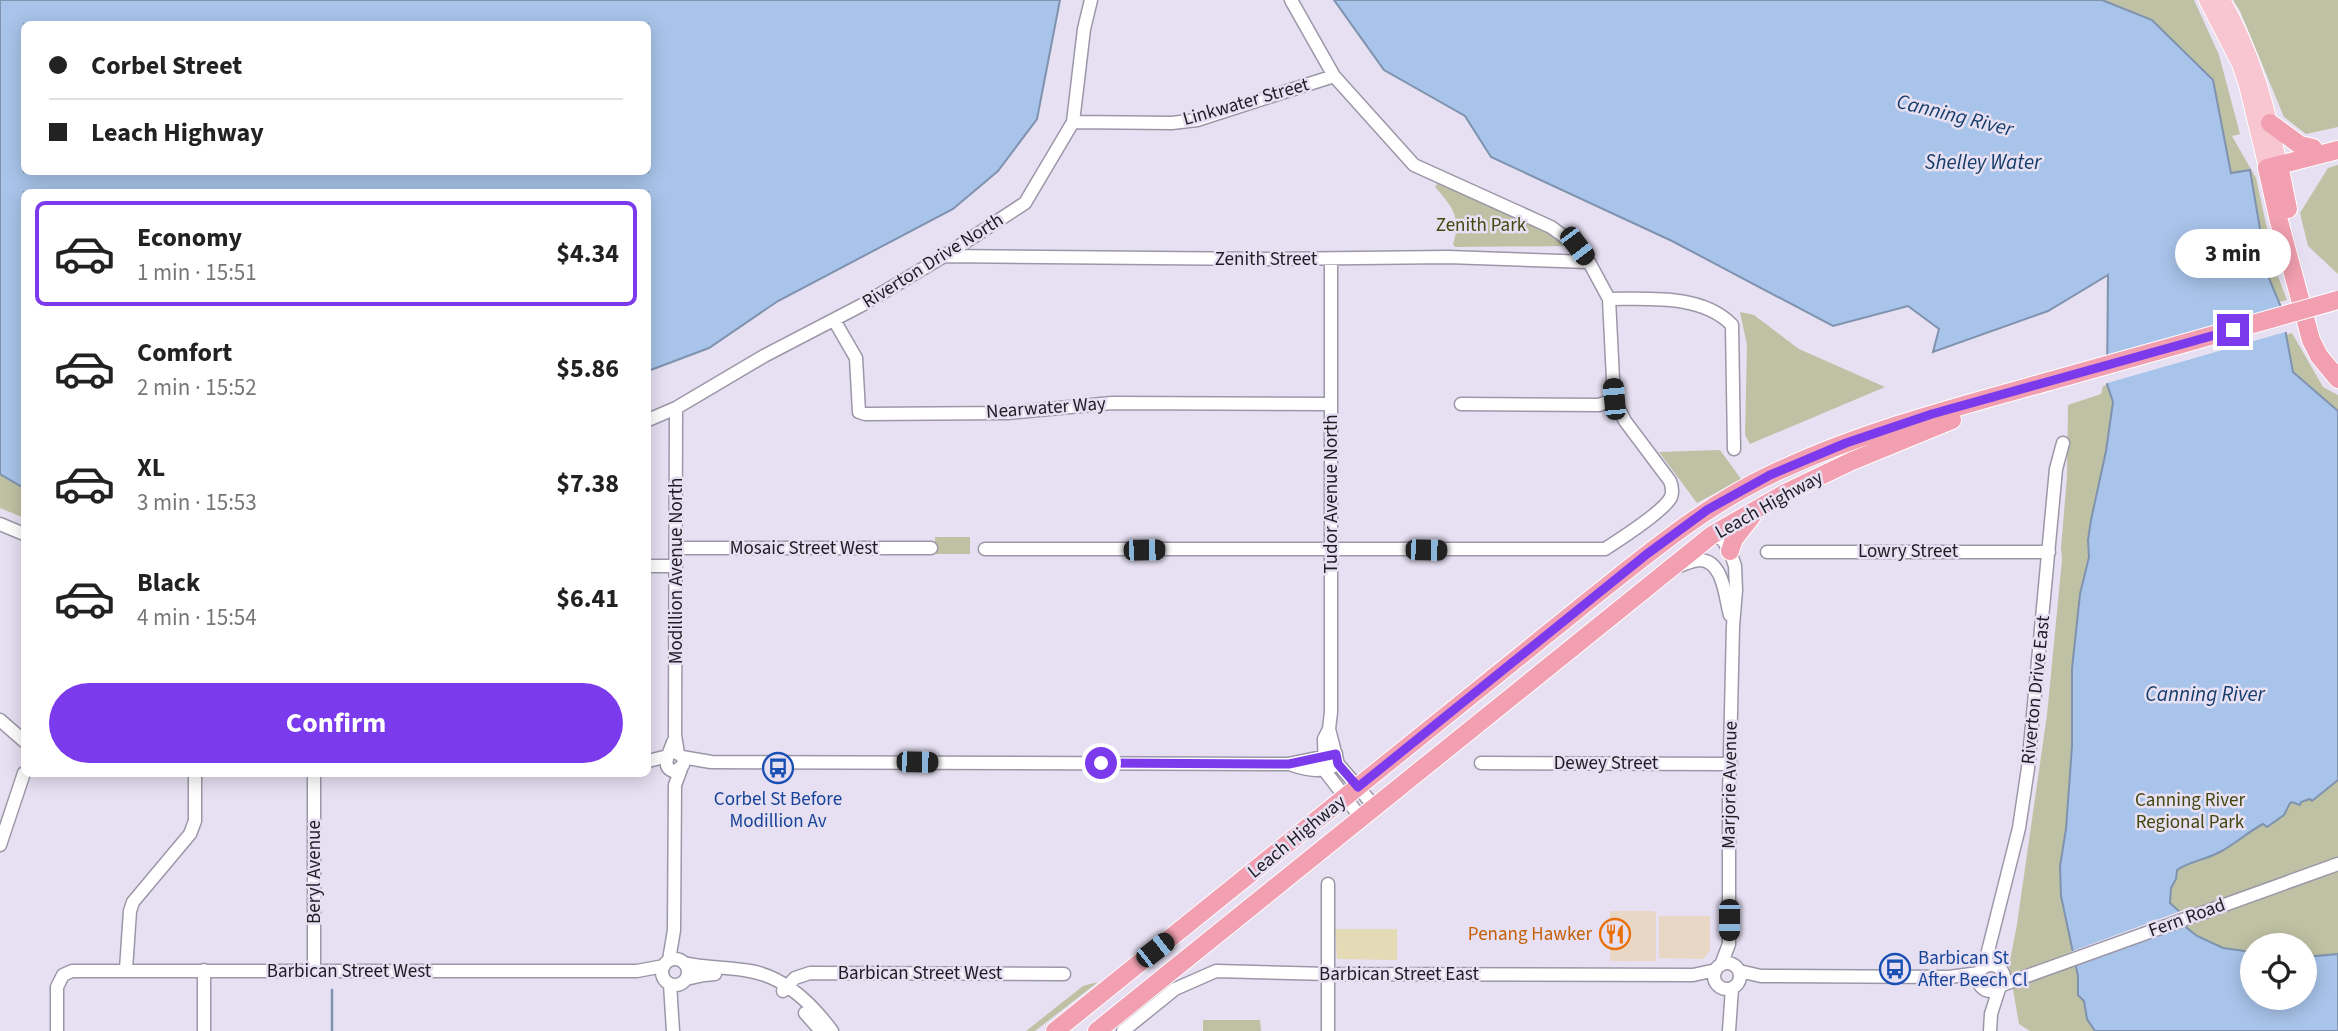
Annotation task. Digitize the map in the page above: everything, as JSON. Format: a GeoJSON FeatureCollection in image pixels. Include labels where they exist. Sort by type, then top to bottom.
{"type":"FeatureCollection","features":[{"type":"Feature","properties":{"kind":"highway"},"geometry":{"type":"LineString","coordinates":[[2270,123],[2300,145],[2313,148]]}},
{"type":"Feature","properties":{"kind":"highway"},"geometry":{"type":"LineString","coordinates":[[2272,162],[2338,141]]}},
{"type":"Feature","properties":{"kind":"highway"},"geometry":{"type":"LineString","coordinates":[[2272,162],[2338,150]]}},
{"type":"Feature","properties":{"kind":"highway"},"geometry":{"type":"LineString","coordinates":[[2272,162],[2319,337],[2338,368]]}},
{"type":"Feature","properties":{"kind":"highway"},"geometry":{"type":"LineString","coordinates":[[2272,162],[2279,221],[2311,340],[2319,356],[2338,379]]}},
{"type":"Feature","properties":{"kind":"highway","name":"Leach Highway"},"geometry":{"type":"LineString","coordinates":[[1097,1031],[1666,571],[1712,535],[1762,505],[1852,461],[1932,427],[2051,386],[2338,300]]}},
{"type":"Feature","properties":{"kind":"highway","name":"Leach Highway"},"geometry":{"type":"LineString","coordinates":[[1055,1031],[1707,510],[1770,475],[1829,449],[1932,414],[2051,386],[2338,310]]}},
{"type":"Feature","properties":{"kind":"highway"},"geometry":{"type":"LineString","coordinates":[[1730,551],[1734,539],[1762,505]]}},
{"type":"Feature","properties":{"kind":"highway"},"geometry":{"type":"LineString","coordinates":[[1674,534],[1698,528],[1712,535]]}},
{"type":"Feature","properties":{"kind":"main road"},"geometry":{"type":"LineString","coordinates":[[2207,0],[2240,64],[2272,162]]}},
{"type":"Feature","properties":{"kind":"main road"},"geometry":{"type":"LineString","coordinates":[[2222,0],[2253,62],[2270,123],[2272,162]]}},
{"type":"Feature","properties":{"kind":"street","name":"Riverton Drive North"},"geometry":{"type":"LineString","coordinates":[[651,419],[676,408],[764,356],[834,320],[944,256],[1025,203],[1073,122],[1084,29],[1091,0]]}},
{"type":"Feature","properties":{"kind":"street"},"geometry":{"type":"LineString","coordinates":[[985,549],[1605,549],[1671,499],[1670,481],[1625,421],[1614,399],[1609,299],[1577,246],[1551,227],[1414,165],[1334,76],[1291,0]]}},
{"type":"Feature","properties":{"kind":"street","name":"Linkwater Street"},"geometry":{"type":"LineString","coordinates":[[1073,122],[1172,123],[1197,120],[1334,76]]}},
{"type":"Feature","properties":{"kind":"street","name":"Zenith Street"},"geometry":{"type":"LineString","coordinates":[[944,256],[1331,259],[1448,257],[1589,262]]}},
{"type":"Feature","properties":{"kind":"street","name":"Tudor Avenue North"},"geometry":{"type":"LineString","coordinates":[[1331,259],[1329,729],[1332,758],[1351,793],[1368,813]]}},
{"type":"Feature","properties":{"kind":"street"},"geometry":{"type":"LineString","coordinates":[[1609,299],[1679,302],[1710,309],[1723,315],[1732,325],[1734,449]]}},
{"type":"Feature","properties":{"kind":"street","name":"Nearwater Way"},"geometry":{"type":"LineString","coordinates":[[834,320],[856,358],[859,412],[865,414],[1007,412],[1112,403],[1331,404]]}},
{"type":"Feature","properties":{"kind":"street"},"geometry":{"type":"LineString","coordinates":[[1461,404],[1599,405],[1614,399]]}},
{"type":"Feature","properties":{"kind":"street","name":"Modillion Avenue North"},"geometry":{"type":"LineString","coordinates":[[674,962],[675,785],[670,762],[675,735],[676,408]]}},
{"type":"Feature","properties":{"kind":"street","name":"Riverton Drive East"},"geometry":{"type":"LineString","coordinates":[[1990,1031],[1987,975],[1993,934],[2019,828],[2026,780],[2056,469],[2063,443]]}},
{"type":"Feature","properties":{"kind":"street"},"geometry":{"type":"LineString","coordinates":[[0,524],[21,533]]}},
{"type":"Feature","properties":{"kind":"street"},"geometry":{"type":"LineString","coordinates":[[1712,535],[1722,540],[1730,551]]}},
{"type":"Feature","properties":{"kind":"street","name":"Mosaic Street West"},"geometry":{"type":"LineString","coordinates":[[676,548],[931,548]]}},
{"type":"Feature","properties":{"kind":"street","name":"Marjorie Avenue"},"geometry":{"type":"LineString","coordinates":[[1729,1031],[1733,626],[1736,590],[1735,566],[1730,551]]}},
{"type":"Feature","properties":{"kind":"street","name":"Lowry Street"},"geometry":{"type":"LineString","coordinates":[[1767,552],[2049,552]]}},
{"type":"Feature","properties":{"kind":"street","name":"Marjorie Avenue"},"geometry":{"type":"LineString","coordinates":[[1666,571],[1697,559],[1712,565],[1722,580],[1733,626]]}},
{"type":"Feature","properties":{"kind":"street"},"geometry":{"type":"LineString","coordinates":[[651,566],[676,566]]}},
{"type":"Feature","properties":{"kind":"street"},"geometry":{"type":"LineString","coordinates":[[0,720],[21,738]]}},
{"type":"Feature","properties":{"kind":"street"},"geometry":{"type":"LineString","coordinates":[[1289,764],[1325,771],[1332,758]]}},
{"type":"Feature","properties":{"kind":"street"},"geometry":{"type":"LineString","coordinates":[[670,762],[1289,764],[1332,758]]}},
{"type":"Feature","properties":{"kind":"street","name":"Dewey Street"},"geometry":{"type":"LineString","coordinates":[[1481,763],[1731,764]]}},
{"type":"Feature","properties":{"kind":"street","name":"Tudor Avenue North"},"geometry":{"type":"LineString","coordinates":[[1325,771],[1351,793],[1368,813]]}},
{"type":"Feature","properties":{"kind":"street"},"geometry":{"type":"LineString","coordinates":[[0,845],[23,777]]}},
{"type":"Feature","properties":{"kind":"street"},"geometry":{"type":"LineString","coordinates":[[126,970],[133,902],[190,834],[195,821],[195,777]]}},
{"type":"Feature","properties":{"kind":"street","name":"Beryl Avenue"},"geometry":{"type":"LineString","coordinates":[[314,777],[314,970]]}},
{"type":"Feature","properties":{"kind":"street","name":"Fern Road"},"geometry":{"type":"LineString","coordinates":[[2001,987],[2338,864]]}},
{"type":"Feature","properties":{"kind":"street"},"geometry":{"type":"LineString","coordinates":[[1328,884],[1328,1031]]}},
{"type":"Feature","properties":{"kind":"street"},"geometry":{"type":"LineString","coordinates":[[673,1026],[676,982],[688,973],[674,962],[662,974],[676,982],[704,975],[738,975],[785,988],[832,1031]]}},
{"type":"Feature","properties":{"kind":"street","name":"Barbican Street West"},"geometry":{"type":"LineString","coordinates":[[57,1031],[57,987],[63,975],[72,971],[636,971],[674,962],[748,970],[763,974],[785,988],[795,978],[810,973],[1064,974]]}},
{"type":"Feature","properties":{"kind":"street"},"geometry":{"type":"LineString","coordinates":[[204,970],[204,1031]]}},
{"type":"Feature","properties":{"kind":"street","name":"Barbican Street West"},"geometry":{"type":"LineString","coordinates":[[636,971],[676,982]]}},
{"type":"Feature","properties":{"kind":"street","name":"Barbican Street East"},"geometry":{"type":"LineString","coordinates":[[1123,1031],[1175,989],[1216,971],[1728,977]]}},
{"type":"Feature","properties":{"kind":"street","name":"Fern Road"},"geometry":{"type":"LineString","coordinates":[[1987,975],[2037,972]]}},
{"type":"Feature","properties":{"kind":"street"},"geometry":{"type":"LineString","coordinates":[[1728,977],[1987,975],[1992,992],[2001,987]]}},
{"type":"Feature","properties":{"kind":"street","name":"Riverton Drive East"},"geometry":{"type":"LineString","coordinates":[[1987,975],[2004,978],[1991,1014]]}},
{"type":"Feature","properties":{"kind":"street"},"geometry":{"type":"LineString","coordinates":[[785,988],[821,1031]]}},
{"type":"Feature","properties":{"kind":"shaded area"},"geometry":{"type":"Polygon","coordinates":[[[1610,911],[1656,913],[1656,961],[1610,961],[1610,911]]]}},
{"type":"Feature","properties":{"kind":"shaded area"},"geometry":{"type":"Polygon","coordinates":[[[1659,916],[1710,916],[1710,951],[1703,959],[1659,958],[1659,916]]]}},
{"type":"Feature","properties":{"kind":"green space"},"geometry":{"type":"Polygon","coordinates":[[[2102,0],[2194,0],[2219,55],[2240,134],[2232,136],[2256,178],[2277,274],[2287,300],[2279,302],[2268,276],[2250,171],[2232,174],[2213,80],[2152,20],[2102,0]]]}},
{"type":"Feature","properties":{"kind":"green space"},"geometry":{"type":"Polygon","coordinates":[[[2233,0],[2338,0],[2338,127],[2306,134],[2284,117],[2233,0]]]}},
{"type":"Feature","properties":{"kind":"green space"},"geometry":{"type":"Polygon","coordinates":[[[2338,165],[2338,274],[2308,246],[2300,213],[2328,168],[2338,165]]]}},
{"type":"Feature","properties":{"kind":"green space","name":"Zenith Park"},"geometry":{"type":"Polygon","coordinates":[[[1438,183],[1530,221],[1559,238],[1566,246],[1455,247],[1453,244],[1456,220],[1451,207],[1435,187],[1438,183]]]}},
{"type":"Feature","properties":{"kind":"green space"},"geometry":{"type":"Polygon","coordinates":[[[1740,312],[1754,315],[1799,349],[1885,387],[1750,444],[1745,435],[1747,345],[1740,312]]]}},
{"type":"Feature","properties":{"kind":"green space","name":"Canning River"},"geometry":{"type":"Polygon","coordinates":[[[2292,333],[2323,387],[2338,395],[2338,1031],[2030,1031],[2019,1024],[2009,966],[2047,715],[2062,560],[2068,405],[2101,394],[2103,386],[2292,333]]]}},
{"type":"Feature","properties":{"kind":"green space"},"geometry":{"type":"Polygon","coordinates":[[[1720,450],[1741,479],[1697,503],[1659,452],[1720,450]]]}},
{"type":"Feature","properties":{"kind":"green space"},"geometry":{"type":"Polygon","coordinates":[[[0,474],[21,486],[21,517],[0,508],[0,474]]]}},
{"type":"Feature","properties":{"kind":"green space"},"geometry":{"type":"Polygon","coordinates":[[[935,537],[970,537],[970,554],[935,554],[935,537]]]}},
{"type":"Feature","properties":{"kind":"green space"},"geometry":{"type":"Polygon","coordinates":[[[1098,982],[1035,1031],[1026,1031],[1083,986],[1098,982]]]}},
{"type":"Feature","properties":{"kind":"green space"},"geometry":{"type":"Polygon","coordinates":[[[1203,1020],[1260,1020],[1261,1031],[1203,1031],[1203,1020]]]}},
{"type":"Feature","properties":{"kind":"sand"},"geometry":{"type":"Polygon","coordinates":[[[1335,929],[1397,929],[1397,960],[1337,959],[1335,929]]]}},
{"type":"Feature","properties":{"kind":"water"},"geometry":{"type":"Polygon","coordinates":[[[0,0],[1060,0],[1037,119],[998,171],[953,209],[778,301],[709,348],[651,370],[651,189],[21,189],[21,486],[0,474],[0,0]]]}},
{"type":"Feature","properties":{"kind":"water","name":"Shelley Water"},"geometry":{"type":"Polygon","coordinates":[[[1334,0],[2102,0],[2152,20],[2213,80],[2231,173],[2250,170],[2268,276],[2281,307],[2293,372],[2338,411],[2338,780],[2312,801],[2310,799],[2301,802],[2300,805],[2290,803],[2284,815],[2267,827],[2263,824],[2220,852],[2177,870],[2171,888],[2170,903],[2180,912],[2187,928],[2197,936],[2223,948],[2240,950],[2240,1010],[2317,1010],[2317,956],[2338,954],[2338,1031],[2095,1031],[2087,1019],[2084,1001],[2078,995],[2078,976],[2061,896],[2060,866],[2066,829],[2072,746],[2072,669],[2080,594],[2089,557],[2091,520],[2113,402],[2107,384],[2108,275],[2048,311],[1933,352],[1939,329],[1908,306],[1833,326],[1672,241],[1491,157],[1465,116],[1384,70],[1334,0]]]}},
{"type":"Feature","properties":{"kind":"pier"},"geometry":{"type":"Polygon","coordinates":[[[2285,307],[2289,331],[2104,384],[2104,359],[2285,307]]]}},
{"type":"Feature","properties":{"kind":"pier"},"geometry":{"type":"Polygon","coordinates":[[[2183,910],[2186,916],[2073,966],[2070,952],[2183,910]]]}},
{"type":"Feature","properties":{"kind":"waterway"},"geometry":{"type":"LineString","coordinates":[[332,990],[332,1031]]}},
{"type":"Feature","properties":{"kind":"place","name":"Corbel St Before Modillion Av"},"geometry":{"type":"Point","coordinates":[778,768]}},
{"type":"Feature","properties":{"kind":"place","name":"Penang Hawker"},"geometry":{"type":"Point","coordinates":[1615,934]}},
{"type":"Feature","properties":{"kind":"place","name":"Barbican St After Beech Cl"},"geometry":{"type":"Point","coordinates":[1895,969]}},
{"type":"Feature","properties":{"kind":"route"},"geometry":{"type":"LineString","coordinates":[[1101,763],[1289,764],[1336,754],[1338,764],[1358,787],[1647,554],[1707,510],[1770,475],[1846,443],[1932,414],[2233,330]]}},
{"type":"Feature","properties":{"kind":"park label","name":"Canning River Regional Park"},"geometry":{"type":"Point","coordinates":[2190,811]}}]}
